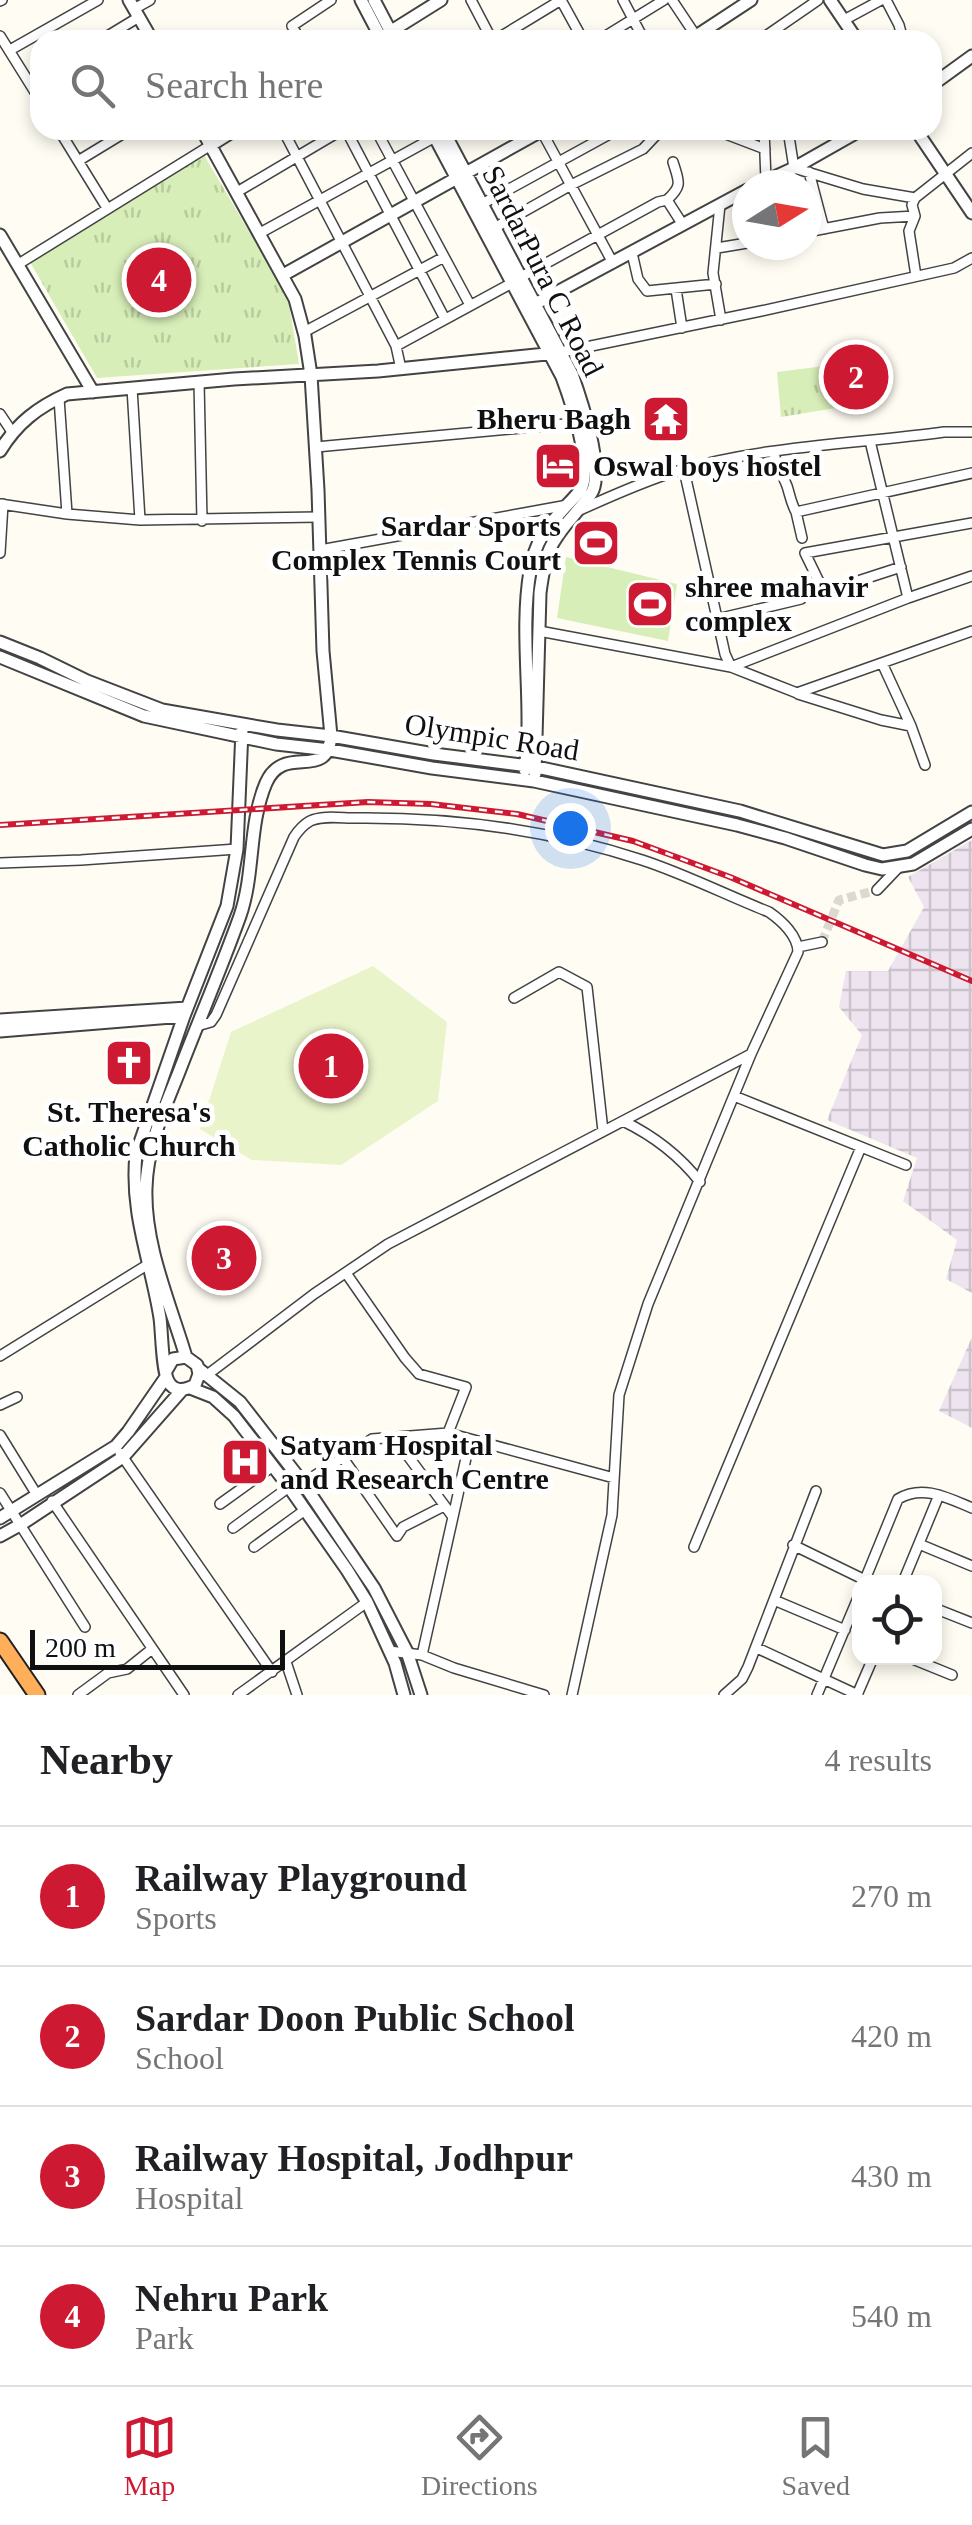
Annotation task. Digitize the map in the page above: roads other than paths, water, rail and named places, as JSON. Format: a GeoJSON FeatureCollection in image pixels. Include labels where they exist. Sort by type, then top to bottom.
{"type":"FeatureCollection","features":[{"type":"Feature","properties":{"kind":"highway"},"geometry":{"type":"LineString","coordinates":[[0,1642],[37,1695]]}},
{"type":"Feature","properties":{"kind":"highway"},"geometry":{"type":"LineString","coordinates":[[0,1658],[26,1695]]}},
{"type":"Feature","properties":{"kind":"street"},"geometry":{"type":"LineString","coordinates":[[45,30],[98,0]]}},
{"type":"Feature","properties":{"kind":"street"},"geometry":{"type":"LineString","coordinates":[[112,30],[150,0]]}},
{"type":"Feature","properties":{"kind":"street"},"geometry":{"type":"LineString","coordinates":[[294,30],[292,26],[331,0]]}},
{"type":"Feature","properties":{"kind":"street"},"geometry":{"type":"LineString","coordinates":[[361,0],[380,30]]}},
{"type":"Feature","properties":{"kind":"street"},"geometry":{"type":"LineString","coordinates":[[374,0],[383,30]]}},
{"type":"Feature","properties":{"kind":"street"},"geometry":{"type":"LineString","coordinates":[[397,30],[441,0]]}},
{"type":"Feature","properties":{"kind":"street"},"geometry":{"type":"LineString","coordinates":[[471,0],[488,30]]}},
{"type":"Feature","properties":{"kind":"street"},"geometry":{"type":"LineString","coordinates":[[511,30],[561,0],[578,30]]}},
{"type":"Feature","properties":{"kind":"street"},"geometry":{"type":"LineString","coordinates":[[623,0],[638,30]]}},
{"type":"Feature","properties":{"kind":"street"},"geometry":{"type":"LineString","coordinates":[[614,30],[664,0]]}},
{"type":"Feature","properties":{"kind":"street"},"geometry":{"type":"LineString","coordinates":[[672,0],[689,30]]}},
{"type":"Feature","properties":{"kind":"street"},"geometry":{"type":"LineString","coordinates":[[705,30],[751,0]]}},
{"type":"Feature","properties":{"kind":"street"},"geometry":{"type":"LineString","coordinates":[[774,30],[818,0]]}},
{"type":"Feature","properties":{"kind":"street"},"geometry":{"type":"LineString","coordinates":[[830,0],[850,30]]}},
{"type":"Feature","properties":{"kind":"street"},"geometry":{"type":"LineString","coordinates":[[844,20],[883,0],[900,30]]}},
{"type":"Feature","properties":{"kind":"street"},"geometry":{"type":"LineString","coordinates":[[0,36],[29,82]]}},
{"type":"Feature","properties":{"kind":"street"},"geometry":{"type":"LineString","coordinates":[[10,50],[30,39]]}},
{"type":"Feature","properties":{"kind":"street"},"geometry":{"type":"LineString","coordinates":[[942,78],[972,56]]}},
{"type":"Feature","properties":{"kind":"street"},"geometry":{"type":"LineString","coordinates":[[64,140],[107,208]]}},
{"type":"Feature","properties":{"kind":"street"},"geometry":{"type":"LineString","coordinates":[[78,161],[112,140]]}},
{"type":"Feature","properties":{"kind":"street"},"geometry":{"type":"LineString","coordinates":[[208,140],[296,298],[304,332],[316,448],[323,651],[331,736],[330,750],[320,759],[280,766],[265,786],[241,913],[136,1154],[140,1235],[160,1317],[166,1374],[174,1387],[213,1397],[234,1416],[289,1486],[367,1602],[404,1695]]}},
{"type":"Feature","properties":{"kind":"street"},"geometry":{"type":"LineString","coordinates":[[17,265],[219,140]]}},
{"type":"Feature","properties":{"kind":"street"},"geometry":{"type":"LineString","coordinates":[[287,140],[396,346],[401,369]]}},
{"type":"Feature","properties":{"kind":"street"},"geometry":{"type":"LineString","coordinates":[[237,192],[327,140]]}},
{"type":"Feature","properties":{"kind":"street"},"geometry":{"type":"LineString","coordinates":[[350,140],[445,319]]}},
{"type":"Feature","properties":{"kind":"street"},"geometry":{"type":"LineString","coordinates":[[381,140],[470,305]]}},
{"type":"Feature","properties":{"kind":"street"},"geometry":{"type":"LineString","coordinates":[[260,233],[426,140]]}},
{"type":"Feature","properties":{"kind":"street","name":"SardarPura C Road"},"geometry":{"type":"LineString","coordinates":[[444,140],[580,399],[595,463],[592,492],[546,528],[536,544],[530,571],[530,773]]}},
{"type":"Feature","properties":{"kind":"street"},"geometry":{"type":"LineString","coordinates":[[283,275],[524,140]]}},
{"type":"Feature","properties":{"kind":"street"},"geometry":{"type":"LineString","coordinates":[[547,140],[613,263]]}},
{"type":"Feature","properties":{"kind":"street"},"geometry":{"type":"LineString","coordinates":[[482,204],[599,140]]}},
{"type":"Feature","properties":{"kind":"street"},"geometry":{"type":"LineString","coordinates":[[496,228],[643,149],[651,140]]}},
{"type":"Feature","properties":{"kind":"street"},"geometry":{"type":"LineString","coordinates":[[741,140],[764,149]]}},
{"type":"Feature","properties":{"kind":"street"},"geometry":{"type":"LineString","coordinates":[[763,170],[764,140]]}},
{"type":"Feature","properties":{"kind":"street"},"geometry":{"type":"LineString","coordinates":[[790,140],[794,168]]}},
{"type":"Feature","properties":{"kind":"street"},"geometry":{"type":"LineString","coordinates":[[789,170],[843,140]]}},
{"type":"Feature","properties":{"kind":"street"},"geometry":{"type":"LineString","coordinates":[[923,140],[972,213]]}},
{"type":"Feature","properties":{"kind":"street"},"geometry":{"type":"LineString","coordinates":[[916,276],[908,231],[915,198],[972,153]]}},
{"type":"Feature","properties":{"kind":"street"},"geometry":{"type":"LineString","coordinates":[[396,346],[597,234],[667,200],[679,186],[673,162]]}},
{"type":"Feature","properties":{"kind":"street"},"geometry":{"type":"LineString","coordinates":[[794,168],[802,170]]}},
{"type":"Feature","properties":{"kind":"street","name":"SardarPura C Road"},"geometry":{"type":"LineString","coordinates":[[461,176],[496,228],[517,280],[535,304],[556,353],[584,464],[582,487],[548,548],[540,592],[530,773]]}},
{"type":"Feature","properties":{"kind":"street"},"geometry":{"type":"LineString","coordinates":[[822,176],[862,189],[915,198]]}},
{"type":"Feature","properties":{"kind":"street"},"geometry":{"type":"LineString","coordinates":[[535,304],[732,198]]}},
{"type":"Feature","properties":{"kind":"street"},"geometry":{"type":"LineString","coordinates":[[667,200],[683,225]]}},
{"type":"Feature","properties":{"kind":"street"},"geometry":{"type":"LineString","coordinates":[[720,205],[714,268],[721,320]]}},
{"type":"Feature","properties":{"kind":"street"},"geometry":{"type":"LineString","coordinates":[[822,221],[824,229],[914,216]]}},
{"type":"Feature","properties":{"kind":"street"},"geometry":{"type":"LineString","coordinates":[[0,235],[93,392]]}},
{"type":"Feature","properties":{"kind":"street"},"geometry":{"type":"LineString","coordinates":[[717,248],[732,246]]}},
{"type":"Feature","properties":{"kind":"street"},"geometry":{"type":"LineString","coordinates":[[632,253],[644,288],[654,291],[716,284]]}},
{"type":"Feature","properties":{"kind":"street"},"geometry":{"type":"LineString","coordinates":[[304,332],[444,257]]}},
{"type":"Feature","properties":{"kind":"street"},"geometry":{"type":"LineString","coordinates":[[0,450],[26,418],[66,394],[401,369],[556,353],[954,268],[972,258]]}},
{"type":"Feature","properties":{"kind":"street"},"geometry":{"type":"LineString","coordinates":[[676,289],[682,328]]}},
{"type":"Feature","properties":{"kind":"street"},"geometry":{"type":"LineString","coordinates":[[199,382],[202,521]]}},
{"type":"Feature","properties":{"kind":"street"},"geometry":{"type":"LineString","coordinates":[[132,388],[140,520]]}},
{"type":"Feature","properties":{"kind":"street"},"geometry":{"type":"LineString","coordinates":[[59,398],[68,514]]}},
{"type":"Feature","properties":{"kind":"street"},"geometry":{"type":"LineString","coordinates":[[0,414],[12,432]]}},
{"type":"Feature","properties":{"kind":"street"},"geometry":{"type":"LineString","coordinates":[[316,448],[576,423]]}},
{"type":"Feature","properties":{"kind":"street"},"geometry":{"type":"LineString","coordinates":[[320,550],[572,508],[684,470],[739,457],[972,432]]}},
{"type":"Feature","properties":{"kind":"street"},"geometry":{"type":"LineString","coordinates":[[870,441],[908,598]]}},
{"type":"Feature","properties":{"kind":"street"},"geometry":{"type":"LineString","coordinates":[[774,453],[802,538]]}},
{"type":"Feature","properties":{"kind":"street"},"geometry":{"type":"LineString","coordinates":[[684,470],[725,654],[732,667]]}},
{"type":"Feature","properties":{"kind":"street"},"geometry":{"type":"LineString","coordinates":[[796,512],[972,473]]}},
{"type":"Feature","properties":{"kind":"street"},"geometry":{"type":"LineString","coordinates":[[0,553],[1,504],[140,520],[319,517]]}},
{"type":"Feature","properties":{"kind":"street"},"geometry":{"type":"LineString","coordinates":[[900,567],[824,592],[805,554],[972,522]]}},
{"type":"Feature","properties":{"kind":"street"},"geometry":{"type":"LineString","coordinates":[[732,667],[970,577],[972,589]]}},
{"type":"Feature","properties":{"kind":"street"},"geometry":{"type":"LineString","coordinates":[[717,619],[801,598]]}},
{"type":"Feature","properties":{"kind":"street"},"geometry":{"type":"LineString","coordinates":[[539,631],[732,667],[797,693],[911,726]]}},
{"type":"Feature","properties":{"kind":"street"},"geometry":{"type":"LineString","coordinates":[[797,693],[972,631]]}},
{"type":"Feature","properties":{"kind":"street","name":"Olympic Road"},"geometry":{"type":"LineString","coordinates":[[0,642],[162,715]]}},
{"type":"Feature","properties":{"kind":"street","name":"Olympic Road"},"geometry":{"type":"LineString","coordinates":[[0,657],[114,705],[432,768],[530,773],[785,838],[864,866],[898,868]]}},
{"type":"Feature","properties":{"kind":"street"},"geometry":{"type":"LineString","coordinates":[[882,663],[926,765]]}},
{"type":"Feature","properties":{"kind":"street"},"geometry":{"type":"LineString","coordinates":[[186,1357],[157,1262],[146,1188],[153,1141],[189,1032],[186,1012],[227,906],[237,848],[242,731]]}},
{"type":"Feature","properties":{"kind":"street","name":"Olympic Road"},"geometry":{"type":"LineString","coordinates":[[242,731],[331,736],[740,811],[883,855],[907,851],[972,812]]}},
{"type":"Feature","properties":{"kind":"street"},"geometry":{"type":"LineString","coordinates":[[189,1032],[216,1015],[294,837],[305,824],[318,818],[470,824],[608,850],[668,869],[769,912],[797,942],[648,1304],[619,1396],[612,1516],[572,1695]]}},
{"type":"Feature","properties":{"kind":"street"},"geometry":{"type":"LineString","coordinates":[[877,890],[898,868],[912,864],[972,828]]}},
{"type":"Feature","properties":{"kind":"street"},"geometry":{"type":"LineString","coordinates":[[0,863],[237,848]]}},
{"type":"Feature","properties":{"kind":"street"},"geometry":{"type":"LineString","coordinates":[[798,947],[822,942]]}},
{"type":"Feature","properties":{"kind":"street"},"geometry":{"type":"LineString","coordinates":[[514,998],[559,972],[587,987],[603,1131]]}},
{"type":"Feature","properties":{"kind":"street"},"geometry":{"type":"LineString","coordinates":[[0,1020],[186,1012]]}},
{"type":"Feature","properties":{"kind":"street"},"geometry":{"type":"LineString","coordinates":[[0,1031],[186,1012]]}},
{"type":"Feature","properties":{"kind":"street"},"geometry":{"type":"LineString","coordinates":[[0,1536],[53,1504],[119,1452],[203,1372],[388,1244],[751,1054]]}},
{"type":"Feature","properties":{"kind":"street"},"geometry":{"type":"LineString","coordinates":[[734,1096],[906,1164]]}},
{"type":"Feature","properties":{"kind":"street"},"geometry":{"type":"LineString","coordinates":[[624,1120],[662,1143],[700,1182]]}},
{"type":"Feature","properties":{"kind":"street"},"geometry":{"type":"LineString","coordinates":[[694,1546],[861,1147]]}},
{"type":"Feature","properties":{"kind":"street"},"geometry":{"type":"LineString","coordinates":[[0,1356],[147,1266]]}},
{"type":"Feature","properties":{"kind":"street"},"geometry":{"type":"LineString","coordinates":[[346,1273],[420,1374],[466,1387],[448,1433]]}},
{"type":"Feature","properties":{"kind":"street"},"geometry":{"type":"LineString","coordinates":[[0,1518],[119,1452],[173,1360],[186,1357],[240,1402],[302,1483],[374,1588],[407,1652],[421,1695]]}},
{"type":"Feature","properties":{"kind":"street"},"geometry":{"type":"LineString","coordinates":[[0,1404],[16,1397]]}},
{"type":"Feature","properties":{"kind":"street"},"geometry":{"type":"LineString","coordinates":[[302,1483],[372,1439],[448,1433],[614,1478]]}},
{"type":"Feature","properties":{"kind":"street"},"geometry":{"type":"LineString","coordinates":[[0,1435],[40,1493],[53,1504],[184,1695]]}},
{"type":"Feature","properties":{"kind":"street"},"geometry":{"type":"LineString","coordinates":[[394,1437],[453,1518]]}},
{"type":"Feature","properties":{"kind":"street"},"geometry":{"type":"LineString","coordinates":[[422,1655],[470,1440]]}},
{"type":"Feature","properties":{"kind":"street"},"geometry":{"type":"LineString","coordinates":[[119,1452],[272,1672]]}},
{"type":"Feature","properties":{"kind":"street"},"geometry":{"type":"LineString","coordinates":[[343,1458],[397,1536],[403,1527],[444,1506]]}},
{"type":"Feature","properties":{"kind":"street"},"geometry":{"type":"LineString","coordinates":[[220,1504],[273,1466]]}},
{"type":"Feature","properties":{"kind":"street"},"geometry":{"type":"LineString","coordinates":[[232,1528],[289,1486]]}},
{"type":"Feature","properties":{"kind":"street"},"geometry":{"type":"LineString","coordinates":[[724,1695],[742,1678],[756,1648],[816,1492]]}},
{"type":"Feature","properties":{"kind":"street"},"geometry":{"type":"LineString","coordinates":[[866,1575],[898,1499],[922,1492],[939,1494],[972,1508]]}},
{"type":"Feature","properties":{"kind":"street"},"geometry":{"type":"LineString","coordinates":[[0,1493],[86,1626]]}},
{"type":"Feature","properties":{"kind":"street"},"geometry":{"type":"LineString","coordinates":[[906,1575],[939,1494]]}},
{"type":"Feature","properties":{"kind":"street"},"geometry":{"type":"LineString","coordinates":[[254,1547],[305,1510]]}},
{"type":"Feature","properties":{"kind":"street"},"geometry":{"type":"LineString","coordinates":[[919,1544],[972,1566]]}},
{"type":"Feature","properties":{"kind":"street"},"geometry":{"type":"LineString","coordinates":[[793,1545],[852,1575]]}},
{"type":"Feature","properties":{"kind":"street"},"geometry":{"type":"LineString","coordinates":[[774,1600],[845,1630]]}},
{"type":"Feature","properties":{"kind":"street"},"geometry":{"type":"LineString","coordinates":[[238,1695],[367,1602]]}},
{"type":"Feature","properties":{"kind":"street"},"geometry":{"type":"LineString","coordinates":[[942,1611],[972,1623]]}},
{"type":"Feature","properties":{"kind":"street"},"geometry":{"type":"LineString","coordinates":[[817,1695],[852,1613]]}},
{"type":"Feature","properties":{"kind":"street"},"geometry":{"type":"LineString","coordinates":[[756,1648],[858,1695],[870,1665]]}},
{"type":"Feature","properties":{"kind":"street"},"geometry":{"type":"LineString","coordinates":[[78,1695],[108,1674],[127,1669],[152,1649]]}},
{"type":"Feature","properties":{"kind":"street"},"geometry":{"type":"LineString","coordinates":[[389,1651],[422,1655],[544,1695]]}},
{"type":"Feature","properties":{"kind":"street"},"geometry":{"type":"LineString","coordinates":[[286,1662],[298,1695]]}},
{"type":"Feature","properties":{"kind":"street"},"geometry":{"type":"LineString","coordinates":[[927,1665],[952,1675]]}},
{"type":"Feature","properties":{"kind":"tunnel"},"geometry":{"type":"LineString","coordinates":[[822,942],[839,900],[877,890]]}},
{"type":"Feature","properties":{"kind":"railway"},"geometry":{"type":"LineString","coordinates":[[0,825],[368,802],[431,804],[517,814],[633,841],[730,877],[972,981]]}},
{"type":"Feature","properties":{"kind":"place","name":"Nehru Park"},"geometry":{"type":"Point","coordinates":[159,280]}},
{"type":"Feature","properties":{"kind":"place","name":"Sardar Doon Public School"},"geometry":{"type":"Point","coordinates":[856,377]}},
{"type":"Feature","properties":{"kind":"place","name":"Bheru Bagh"},"geometry":{"type":"Point","coordinates":[666,419]}},
{"type":"Feature","properties":{"kind":"place","name":"Oswal boys hostel"},"geometry":{"type":"Point","coordinates":[558,466]}},
{"type":"Feature","properties":{"kind":"place","name":"Sardar Sports Complex Tennis Court"},"geometry":{"type":"Point","coordinates":[596,543]}},
{"type":"Feature","properties":{"kind":"place","name":"shree mahavir complex"},"geometry":{"type":"Point","coordinates":[650,604]}},
{"type":"Feature","properties":{"kind":"place","name":"St. Theresa's Catholic Church"},"geometry":{"type":"Point","coordinates":[129,1063]}},
{"type":"Feature","properties":{"kind":"place","name":"Railway Playground"},"geometry":{"type":"Point","coordinates":[331,1066]}},
{"type":"Feature","properties":{"kind":"place","name":"Railway Hospital, Jodhpur"},"geometry":{"type":"Point","coordinates":[224,1258]}},
{"type":"Feature","properties":{"kind":"place","name":"Satyam Hospital and Research Centre"},"geometry":{"type":"Point","coordinates":[245,1462]}}]}
